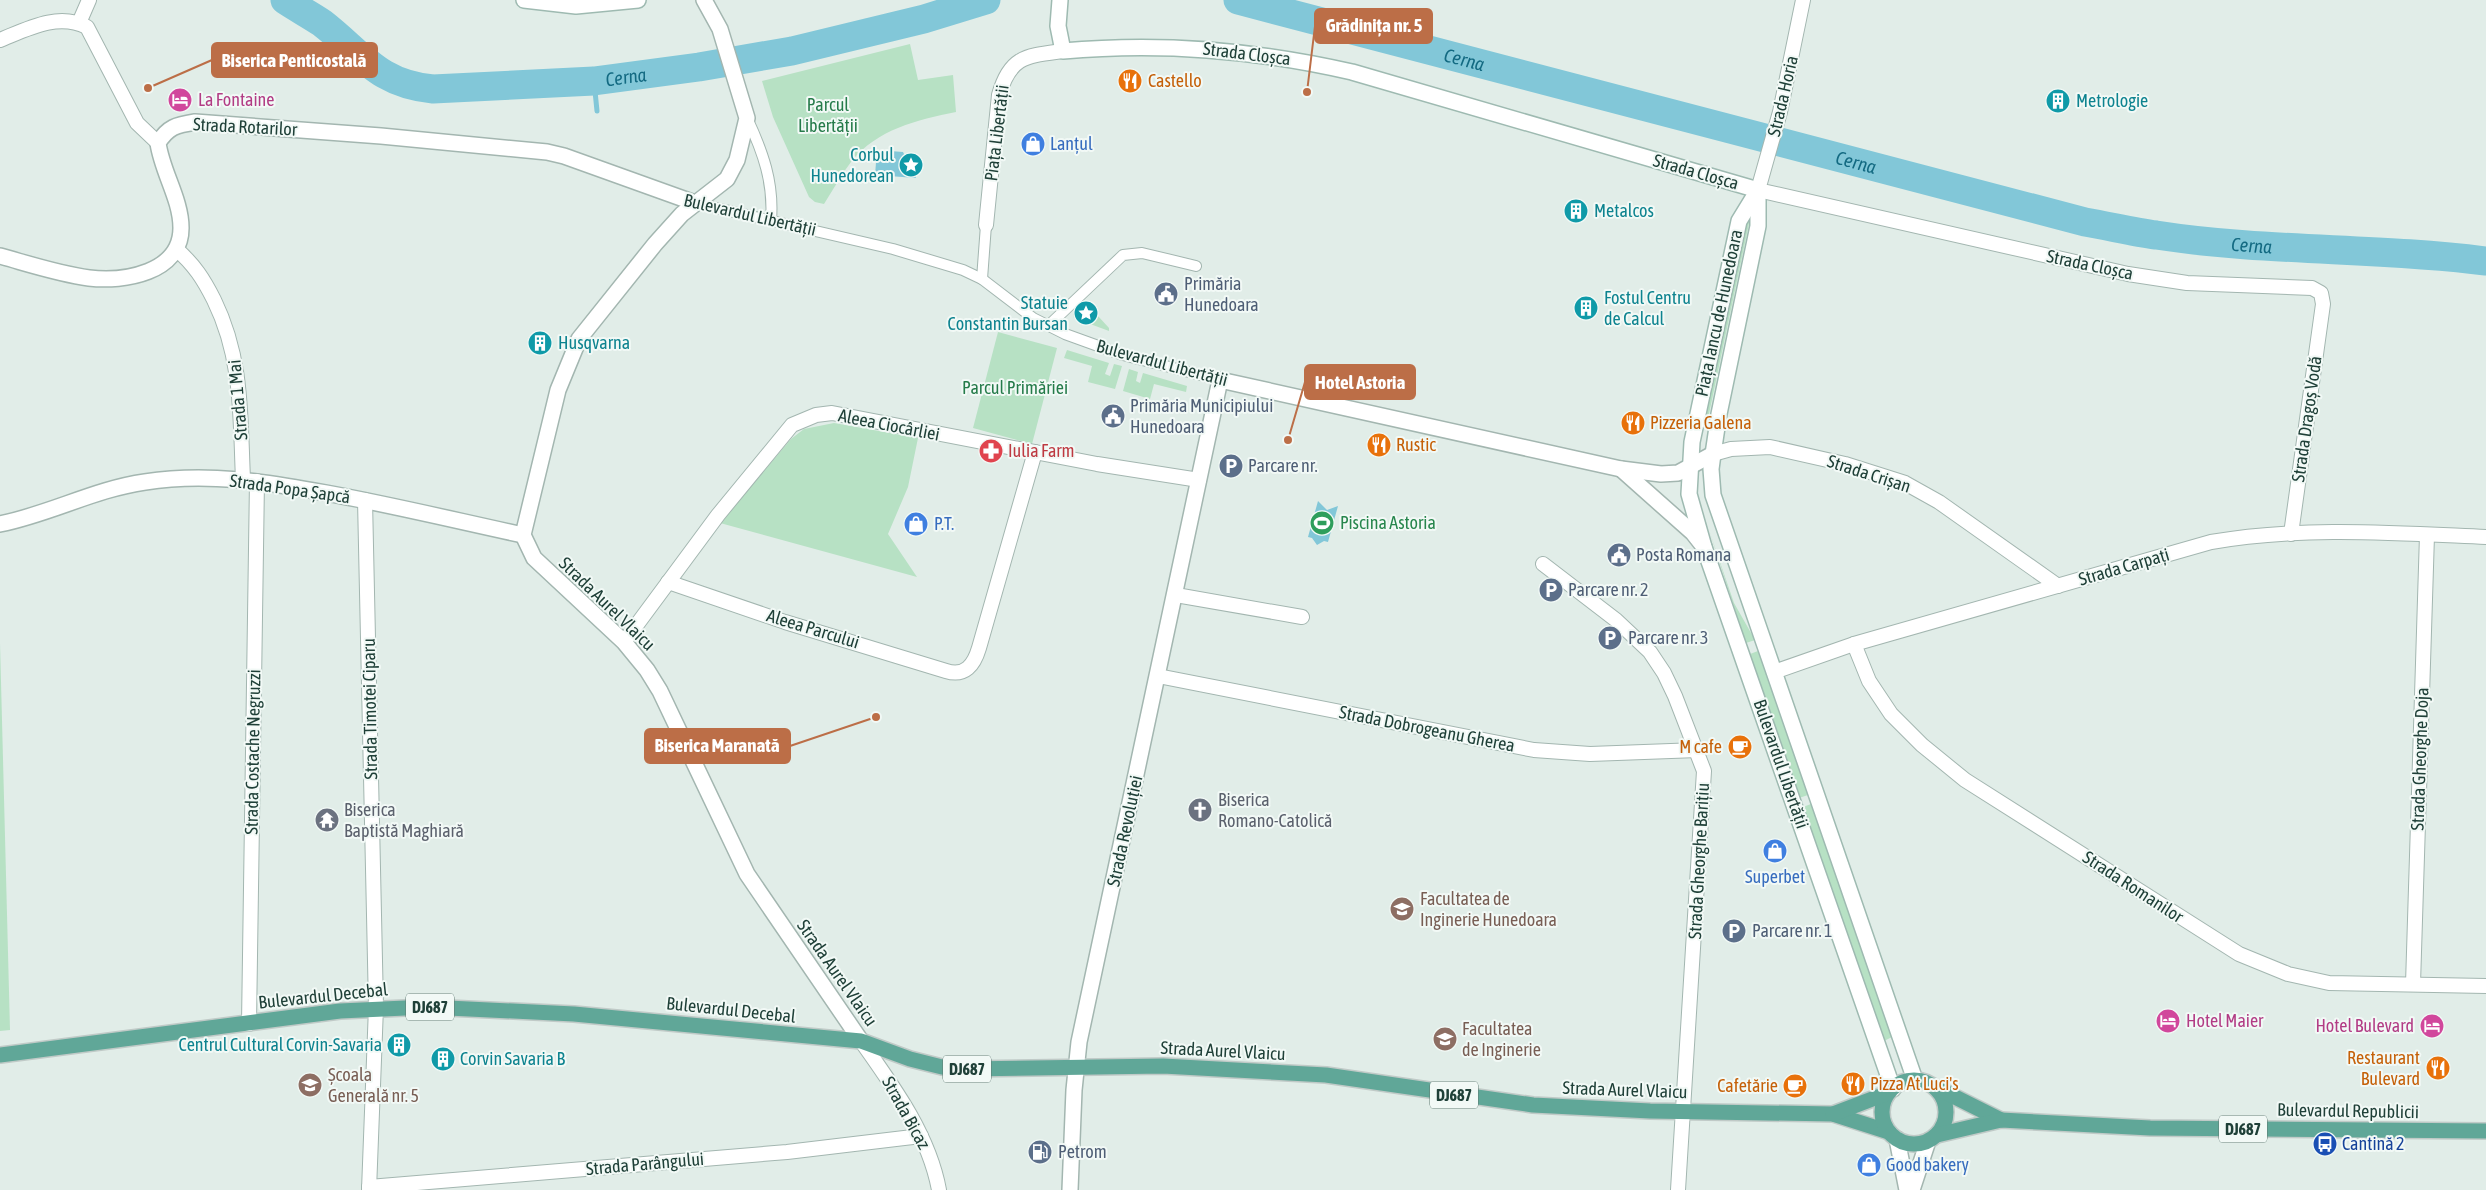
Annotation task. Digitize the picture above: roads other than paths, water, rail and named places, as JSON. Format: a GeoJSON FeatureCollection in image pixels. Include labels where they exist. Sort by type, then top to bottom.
{"type":"FeatureCollection","features":[{"type":"Feature","properties":{"kind":"main road","name":"Bulevardul Decebal"},"geometry":{"type":"LineString","coordinates":[[0,1054],[376,1007],[486,1008],[574,1014],[861,1041]]}},
{"type":"Feature","properties":{"kind":"main road","name":"Strada Aurel Vlaicu"},"geometry":{"type":"LineString","coordinates":[[861,1041],[942,1067],[994,1069],[1163,1066],[1326,1075],[1533,1105],[1833,1114],[1893,1136]]}},
{"type":"Feature","properties":{"kind":"main road","name":"DJ687"},"geometry":{"type":"LineString","coordinates":[[1891,1091],[1905,1082],[1915,1080],[1934,1087]]}},
{"type":"Feature","properties":{"kind":"main road"},"geometry":{"type":"LineString","coordinates":[[1933,1138],[1943,1126],[1945,1105],[1934,1087]]}},
{"type":"Feature","properties":{"kind":"main road","name":"Bulevardul Republicii"},"geometry":{"type":"LineString","coordinates":[[1934,1087],[2001,1120]]}},
{"type":"Feature","properties":{"kind":"main road","name":"Strada Aurel Vlaicu"},"geometry":{"type":"LineString","coordinates":[[1833,1114],[1891,1091]]}},
{"type":"Feature","properties":{"kind":"main road"},"geometry":{"type":"LineString","coordinates":[[1891,1091],[1882,1112],[1893,1136]]}},
{"type":"Feature","properties":{"kind":"main road","name":"Bulevardul Republicii"},"geometry":{"type":"LineString","coordinates":[[1933,1138],[2001,1120],[2150,1128],[2486,1131]]}},
{"type":"Feature","properties":{"kind":"main road","name":"DJ687"},"geometry":{"type":"LineString","coordinates":[[1893,1136],[1907,1143],[1918,1144],[1933,1138]]}},
{"type":"Feature","properties":{"kind":"street"},"geometry":{"type":"LineString","coordinates":[[79,23],[89,0]]}},
{"type":"Feature","properties":{"kind":"street"},"geometry":{"type":"LineString","coordinates":[[524,0],[576,6],[638,0]]}},
{"type":"Feature","properties":{"kind":"street"},"geometry":{"type":"LineString","coordinates":[[704,0],[720,29],[746,113],[760,146],[772,189],[771,220]]}},
{"type":"Feature","properties":{"kind":"street","name":"Strada Horia"},"geometry":{"type":"LineString","coordinates":[[1758,190],[1766,169],[1780,112],[1803,0]]}},
{"type":"Feature","properties":{"kind":"street"},"geometry":{"type":"LineString","coordinates":[[1059,8],[1059,39],[1063,51]]}},
{"type":"Feature","properties":{"kind":"street"},"geometry":{"type":"LineString","coordinates":[[0,40],[44,24],[71,21],[87,27],[93,35],[137,123],[158,143],[160,159],[179,217],[180,233],[176,249],[165,263],[151,271],[108,279],[73,275],[0,256]]}},
{"type":"Feature","properties":{"kind":"street","name":"Strada Cloșca"},"geometry":{"type":"LineString","coordinates":[[1063,51],[1138,47],[1204,48],[1301,60],[1352,72],[1758,190],[2128,274],[2187,283],[2312,288],[2321,294],[2323,304]]}},
{"type":"Feature","properties":{"kind":"street","name":"Piața Libertății"},"geometry":{"type":"LineString","coordinates":[[986,225],[999,95],[1004,76],[1018,62],[1039,55],[1063,51]]}},
{"type":"Feature","properties":{"kind":"street"},"geometry":{"type":"LineString","coordinates":[[523,535],[558,390],[579,339],[655,244],[695,203],[727,179],[740,151],[746,113]]}},
{"type":"Feature","properties":{"kind":"street","name":"Strada Rotarilor"},"geometry":{"type":"LineString","coordinates":[[158,143],[168,129],[194,122],[381,136],[518,149]]}},
{"type":"Feature","properties":{"kind":"street","name":"Bulevardul Libertății"},"geometry":{"type":"LineString","coordinates":[[518,149],[564,156],[695,203],[902,251],[963,270],[982,279],[1033,318],[1048,326],[1123,355],[1220,380],[1622,469],[1661,474],[1678,473],[1712,454]]}},
{"type":"Feature","properties":{"kind":"street","name":"Piața Iancu de Hunedoara"},"geometry":{"type":"LineString","coordinates":[[1715,504],[1711,485],[1712,454],[1724,385],[1758,226],[1758,190]]}},
{"type":"Feature","properties":{"kind":"street","name":"Piața Iancu de Hunedoara"},"geometry":{"type":"LineString","coordinates":[[1704,547],[1690,501],[1689,468],[1701,396],[1740,221],[1758,190]]}},
{"type":"Feature","properties":{"kind":"street"},"geometry":{"type":"LineString","coordinates":[[982,279],[986,225]]}},
{"type":"Feature","properties":{"kind":"street","name":"Strada 1 Mai"},"geometry":{"type":"LineString","coordinates":[[176,249],[191,261],[204,279],[234,351],[250,480]]}},
{"type":"Feature","properties":{"kind":"street"},"geometry":{"type":"LineString","coordinates":[[1048,326],[1123,255],[1142,253],[1196,266]]}},
{"type":"Feature","properties":{"kind":"street","name":"Strada Dragoș Vodă"},"geometry":{"type":"LineString","coordinates":[[2290,534],[2323,304]]}},
{"type":"Feature","properties":{"kind":"street","name":"Strada Revoluției"},"geometry":{"type":"LineString","coordinates":[[1070,1190],[1079,1042],[1176,595],[1220,380]]}},
{"type":"Feature","properties":{"kind":"street","name":"Aleea Ciocârliei"},"geometry":{"type":"LineString","coordinates":[[624,642],[718,515],[792,424],[804,418],[832,413],[1035,452],[1199,480]]}},
{"type":"Feature","properties":{"kind":"street","name":"Strada Crișan"},"geometry":{"type":"LineString","coordinates":[[1712,454],[1732,449],[1756,447],[1786,449],[1845,464],[1905,483],[1939,502],[2058,586]]}},
{"type":"Feature","properties":{"kind":"street","name":"Aleea Parcului"},"geometry":{"type":"LineString","coordinates":[[668,582],[785,622],[939,669],[959,673],[971,666],[979,648],[1035,452]]}},
{"type":"Feature","properties":{"kind":"street","name":"Bulevardul Libertății"},"geometry":{"type":"LineString","coordinates":[[1622,469],[1692,532],[1704,547],[1891,1091]]}},
{"type":"Feature","properties":{"kind":"street","name":"Strada Popa Șapcă"},"geometry":{"type":"LineString","coordinates":[[0,524],[40,514],[130,484],[192,478],[250,480],[365,500],[523,535]]}},
{"type":"Feature","properties":{"kind":"street","name":"Strada Costache Negruzzi"},"geometry":{"type":"LineString","coordinates":[[249,1024],[250,480]]}},
{"type":"Feature","properties":{"kind":"street","name":"Strada Timotei Ciparu"},"geometry":{"type":"LineString","coordinates":[[365,500],[376,1007],[369,1189]]}},
{"type":"Feature","properties":{"kind":"street","name":"Bulevardul Libertății"},"geometry":{"type":"LineString","coordinates":[[1715,504],[1915,1080]]}},
{"type":"Feature","properties":{"kind":"street","name":"Strada Carpați"},"geometry":{"type":"LineString","coordinates":[[1774,672],[1854,644],[2211,542],[2290,534],[2486,537]]}},
{"type":"Feature","properties":{"kind":"street","name":"Strada Aurel Vlaicu"},"geometry":{"type":"LineString","coordinates":[[523,535],[534,558],[551,576],[624,642],[647,670],[660,691],[747,874],[861,1041]]}},
{"type":"Feature","properties":{"kind":"street","name":"Strada Gheorghe Doja"},"geometry":{"type":"LineString","coordinates":[[2413,984],[2427,535]]}},
{"type":"Feature","properties":{"kind":"street","name":"Strada Gheorghe Barițiu"},"geometry":{"type":"LineString","coordinates":[[1544,564],[1616,620],[1650,652],[1664,673],[1698,750],[1704,771],[1678,1190]]}},
{"type":"Feature","properties":{"kind":"street"},"geometry":{"type":"LineString","coordinates":[[1176,595],[1302,617]]}},
{"type":"Feature","properties":{"kind":"street","name":"Strada Romanilor"},"geometry":{"type":"LineString","coordinates":[[1854,644],[1868,681],[1879,699],[1904,728],[1965,780],[2216,941],[2266,967],[2310,980],[2329,983],[2486,986]]}},
{"type":"Feature","properties":{"kind":"street","name":"Strada Dobrogeanu Gherea"},"geometry":{"type":"LineString","coordinates":[[1158,676],[1534,750],[1590,754],[1698,750]]}},
{"type":"Feature","properties":{"kind":"street","name":"Strada Bicaz"},"geometry":{"type":"LineString","coordinates":[[861,1041],[885,1074],[921,1136],[931,1158],[940,1190]]}},
{"type":"Feature","properties":{"kind":"street","name":"Strada Parângului"},"geometry":{"type":"LineString","coordinates":[[369,1189],[787,1152],[921,1136]]}},
{"type":"Feature","properties":{"kind":"street"},"geometry":{"type":"LineString","coordinates":[[1893,1136],[1907,1190]]}},
{"type":"Feature","properties":{"kind":"street"},"geometry":{"type":"LineString","coordinates":[[1912,1190],[1933,1138]]}},
{"type":"Feature","properties":{"kind":"water"},"geometry":{"type":"Polygon","coordinates":[[[877,150],[903,152],[916,178],[875,175],[877,150]]]}},
{"type":"Feature","properties":{"kind":"water","name":"Piscina Astoria"},"geometry":{"type":"Polygon","coordinates":[[[1318,501],[1327,510],[1338,506],[1328,542],[1324,541],[1317,545],[1312,538],[1308,537],[1318,501]]]}},
{"type":"Feature","properties":{"kind":"waterway","name":"Cerna"},"geometry":{"type":"LineString","coordinates":[[285,0],[322,23],[384,74],[414,86],[433,89],[594,81],[699,67],[792,51],[924,19],[986,0]]}},
{"type":"Feature","properties":{"kind":"waterway","name":"Cerna"},"geometry":{"type":"LineString","coordinates":[[1238,0],[2085,222],[2147,234],[2238,244],[2404,253],[2486,261]]}},
{"type":"Feature","properties":{"kind":"waterway"},"geometry":{"type":"LineString","coordinates":[[594,81],[597,111]]}},
{"type":"Feature","properties":{"kind":"place","name":"Castello"},"geometry":{"type":"Point","coordinates":[1130,81]}},
{"type":"Feature","properties":{"kind":"place","name":"Biserica Penticostală"},"geometry":{"type":"Point","coordinates":[148,88]}},
{"type":"Feature","properties":{"kind":"place","name":"Grădinița nr. 5"},"geometry":{"type":"Point","coordinates":[1307,92]}},
{"type":"Feature","properties":{"kind":"place","name":"La Fontaine"},"geometry":{"type":"Point","coordinates":[180,100]}},
{"type":"Feature","properties":{"kind":"place","name":"Metrologie"},"geometry":{"type":"Point","coordinates":[2058,101]}},
{"type":"Feature","properties":{"kind":"place","name":"Lanțul"},"geometry":{"type":"Point","coordinates":[1033,144]}},
{"type":"Feature","properties":{"kind":"place","name":"Corbul Hunedorean"},"geometry":{"type":"Point","coordinates":[911,165]}},
{"type":"Feature","properties":{"kind":"place","name":"Metalcos"},"geometry":{"type":"Point","coordinates":[1576,211]}},
{"type":"Feature","properties":{"kind":"place","name":"Primăria Hunedoara"},"geometry":{"type":"Point","coordinates":[1166,294]}},
{"type":"Feature","properties":{"kind":"place","name":"Fostul Centru de Calcul"},"geometry":{"type":"Point","coordinates":[1586,308]}},
{"type":"Feature","properties":{"kind":"place","name":"Statuie Constantin Bursan"},"geometry":{"type":"Point","coordinates":[1086,313]}},
{"type":"Feature","properties":{"kind":"place","name":"Husqvarna"},"geometry":{"type":"Point","coordinates":[540,343]}},
{"type":"Feature","properties":{"kind":"place","name":"Primăria Municipiului Hunedoara"},"geometry":{"type":"Point","coordinates":[1113,416]}},
{"type":"Feature","properties":{"kind":"place","name":"Pizzeria Galena"},"geometry":{"type":"Point","coordinates":[1633,423]}},
{"type":"Feature","properties":{"kind":"place","name":"Hotel Astoria"},"geometry":{"type":"Point","coordinates":[1288,440]}},
{"type":"Feature","properties":{"kind":"place","name":"Rustic"},"geometry":{"type":"Point","coordinates":[1379,445]}},
{"type":"Feature","properties":{"kind":"place","name":"Iulia Farm"},"geometry":{"type":"Point","coordinates":[991,451]}},
{"type":"Feature","properties":{"kind":"place","name":"Parcare nr."},"geometry":{"type":"Point","coordinates":[1231,466]}},
{"type":"Feature","properties":{"kind":"place","name":"Piscina Astoria"},"geometry":{"type":"Point","coordinates":[1322,523]}},
{"type":"Feature","properties":{"kind":"place","name":"P.T."},"geometry":{"type":"Point","coordinates":[916,524]}},
{"type":"Feature","properties":{"kind":"place","name":"Posta Romana"},"geometry":{"type":"Point","coordinates":[1619,555]}},
{"type":"Feature","properties":{"kind":"place","name":"Parcare nr. 2"},"geometry":{"type":"Point","coordinates":[1551,590]}},
{"type":"Feature","properties":{"kind":"place","name":"Parcare nr. 3"},"geometry":{"type":"Point","coordinates":[1610,638]}},
{"type":"Feature","properties":{"kind":"place","name":"Biserica Maranată"},"geometry":{"type":"Point","coordinates":[876,717]}},
{"type":"Feature","properties":{"kind":"place","name":"M cafe"},"geometry":{"type":"Point","coordinates":[1740,747]}},
{"type":"Feature","properties":{"kind":"place","name":"Biserica Romano-Catolică"},"geometry":{"type":"Point","coordinates":[1200,810]}},
{"type":"Feature","properties":{"kind":"place","name":"Biserica Baptistă Maghiară"},"geometry":{"type":"Point","coordinates":[327,820]}},
{"type":"Feature","properties":{"kind":"place","name":"Superbet"},"geometry":{"type":"Point","coordinates":[1775,851]}},
{"type":"Feature","properties":{"kind":"place","name":"Facultatea de Inginerie Hunedoara"},"geometry":{"type":"Point","coordinates":[1402,909]}},
{"type":"Feature","properties":{"kind":"place","name":"Parcare nr. 1"},"geometry":{"type":"Point","coordinates":[1734,931]}},
{"type":"Feature","properties":{"kind":"place","name":"Hotel Maier"},"geometry":{"type":"Point","coordinates":[2168,1021]}},
{"type":"Feature","properties":{"kind":"place","name":"Hotel Bulevard"},"geometry":{"type":"Point","coordinates":[2432,1026]}},
{"type":"Feature","properties":{"kind":"place","name":"Facultatea de Inginerie"},"geometry":{"type":"Point","coordinates":[1445,1039]}},
{"type":"Feature","properties":{"kind":"place","name":"Centrul Cultural Corvin-Savaria"},"geometry":{"type":"Point","coordinates":[399,1045]}},
{"type":"Feature","properties":{"kind":"place","name":"Corvin Savaria B"},"geometry":{"type":"Point","coordinates":[443,1059]}},
{"type":"Feature","properties":{"kind":"place","name":"Restaurant Bulevard"},"geometry":{"type":"Point","coordinates":[2438,1068]}},
{"type":"Feature","properties":{"kind":"place","name":"Pizza At Luci's"},"geometry":{"type":"Point","coordinates":[1853,1084]}},
{"type":"Feature","properties":{"kind":"place","name":"Școala Generală nr. 5"},"geometry":{"type":"Point","coordinates":[310,1085]}},
{"type":"Feature","properties":{"kind":"place","name":"Cafetărie"},"geometry":{"type":"Point","coordinates":[1795,1086]}},
{"type":"Feature","properties":{"kind":"place","name":"Cantină 2"},"geometry":{"type":"Point","coordinates":[2325,1144]}},
{"type":"Feature","properties":{"kind":"place","name":"Petrom"},"geometry":{"type":"Point","coordinates":[1040,1152]}},
{"type":"Feature","properties":{"kind":"place","name":"Good bakery"},"geometry":{"type":"Point","coordinates":[1869,1165]}},
{"type":"Feature","properties":{"kind":"park label","name":"Parcul Libertății"},"geometry":{"type":"Point","coordinates":[828,115]}},
{"type":"Feature","properties":{"kind":"park label","name":"Parcul Primăriei"},"geometry":{"type":"Point","coordinates":[1015,388]}}]}
